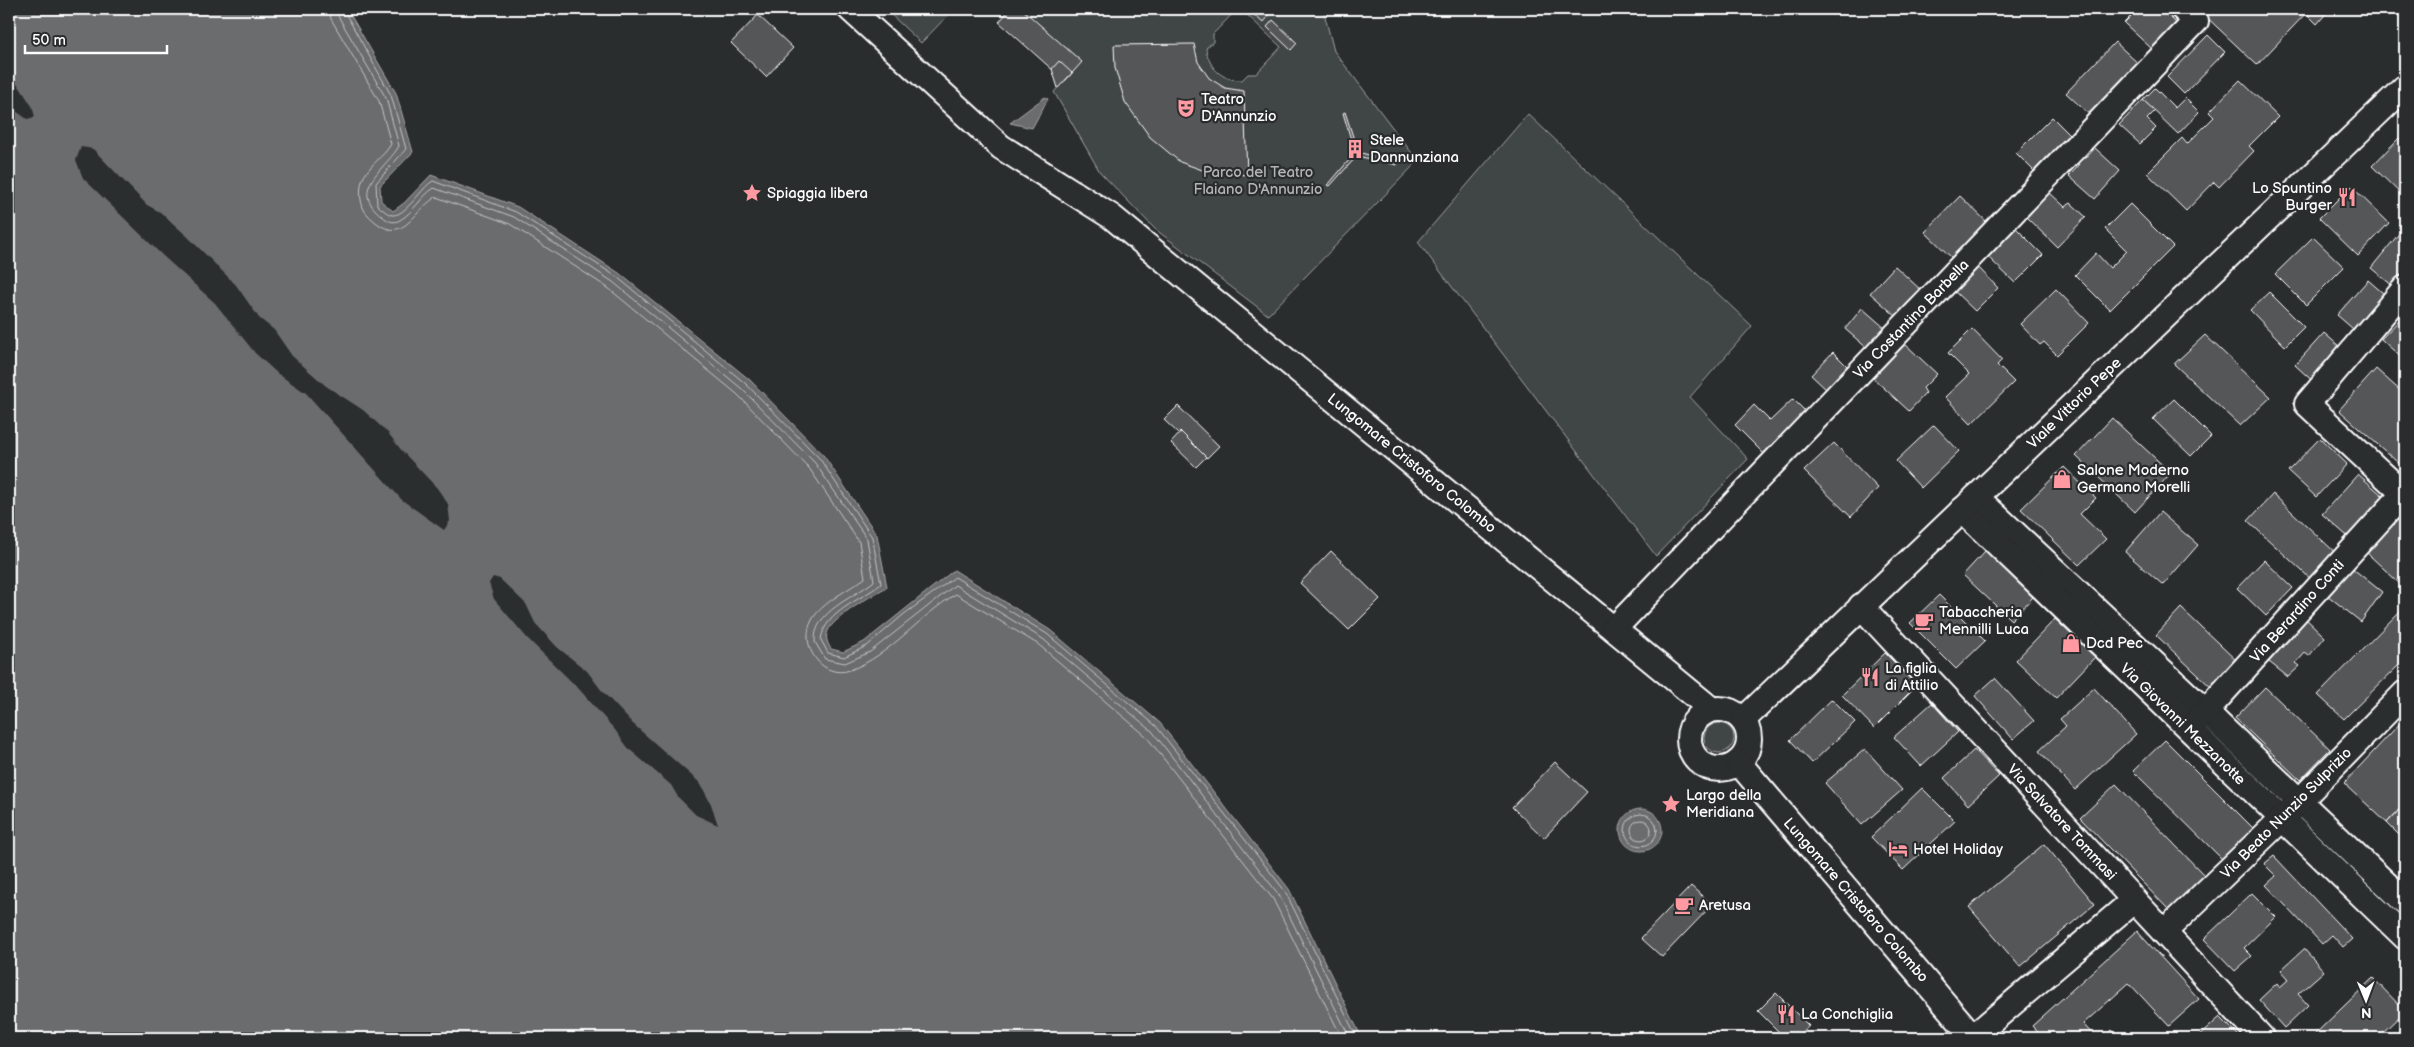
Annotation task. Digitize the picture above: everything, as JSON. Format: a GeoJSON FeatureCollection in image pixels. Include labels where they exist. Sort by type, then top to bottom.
{"type":"FeatureCollection","features":[{"type":"Feature","properties":{"kind":"street","name":"Lungomare Cristoforo Colombo"},"geometry":{"type":"LineString","coordinates":[[850,9],[1001,147],[1112,217],[1711,710]]}},
{"type":"Feature","properties":{"kind":"street","name":"Via Costantino Barbella"},"geometry":{"type":"LineString","coordinates":[[1614,629],[2196,21],[2184,9]]}},
{"type":"Feature","properties":{"kind":"street","name":"Viale Vittorio Pepe"},"geometry":{"type":"LineString","coordinates":[[1742,720],[2405,87]]}},
{"type":"Feature","properties":{"kind":"street"},"geometry":{"type":"LineString","coordinates":[[2405,288],[2307,404],[2405,494]]}},
{"type":"Feature","properties":{"kind":"street","name":"Via Berardino Conti"},"geometry":{"type":"LineString","coordinates":[[2189,730],[2405,494]]}},
{"type":"Feature","properties":{"kind":"street","name":"Via Giovanni Mezzanotte"},"geometry":{"type":"LineString","coordinates":[[1969,503],[2206,712],[2299,801],[2403,896]]}},
{"type":"Feature","properties":{"kind":"street","name":"Via Giovanni Mezzanotte"},"geometry":{"type":"LineString","coordinates":[[1969,503],[2189,730],[2405,937]]}},
{"type":"Feature","properties":{"kind":"street","name":"Via Salvatore Tommasi"},"geometry":{"type":"LineString","coordinates":[[1861,606],[2262,1038]]}},
{"type":"Feature","properties":{"kind":"street","name":"Via Beato Nunzio Sulprizio"},"geometry":{"type":"LineString","coordinates":[[2164,932],[2282,819],[2405,693]]}},
{"type":"Feature","properties":{"kind":"street"},"geometry":{"type":"LineString","coordinates":[[1711,710],[1732,711],[1742,720],[1747,728],[1749,742],[1747,751],[1738,762],[1724,769],[1709,768],[1700,763],[1690,750],[1688,735],[1692,725],[1702,714],[1711,710]]}},
{"type":"Feature","properties":{"kind":"street","name":"Lungomare Cristoforo Colombo"},"geometry":{"type":"LineString","coordinates":[[1738,762],[1974,1038]]}},
{"type":"Feature","properties":{"kind":"street"},"geometry":{"type":"LineString","coordinates":[[2381,914],[2403,896]]}},
{"type":"Feature","properties":{"kind":"street"},"geometry":{"type":"LineString","coordinates":[[1974,1038],[2134,900]]}},
{"type":"Feature","properties":{"kind":"green space"},"geometry":{"type":"Polygon","coordinates":[[[885,9],[900,9],[901,13],[910,14],[912,9],[954,9],[921,43],[885,9]]]}},
{"type":"Feature","properties":{"kind":"green space","name":"Parco del Teatro Flaiano D'Annunzio"},"geometry":{"type":"Polygon","coordinates":[[[1006,9],[1237,9],[1213,34],[1213,42],[1206,48],[1207,55],[1217,72],[1228,78],[1242,80],[1248,74],[1256,74],[1281,47],[1241,9],[1323,9],[1334,51],[1418,161],[1268,315],[1155,229],[1100,172],[1054,92],[1072,72],[1006,9]]]}},
{"type":"Feature","properties":{"kind":"green space"},"geometry":{"type":"Polygon","coordinates":[[[1528,114],[1752,326],[1690,397],[1748,459],[1656,556],[1418,242],[1528,114]]]}},
{"type":"Feature","properties":{"kind":"green space"},"geometry":{"type":"Polygon","coordinates":[[[1719,723],[1730,727],[1734,738],[1730,749],[1719,753],[1708,749],[1704,738],[1708,727],[1719,723]]]}},
{"type":"Feature","properties":{"kind":"water"},"geometry":{"type":"Polygon","coordinates":[[[9,9],[347,9],[396,93],[413,152],[380,186],[381,201],[393,211],[404,203],[431,175],[518,207],[619,273],[750,380],[824,456],[877,535],[887,587],[854,607],[831,626],[827,633],[827,638],[831,649],[843,652],[864,642],[954,570],[1050,630],[1160,723],[1289,889],[1362,1038],[9,1038],[9,9]]]}},
{"type":"Feature","properties":{"kind":"water"},"geometry":{"type":"Polygon","coordinates":[[[1045,97],[1048,99],[1032,128],[1010,123],[1045,97]]]}},
{"type":"Feature","properties":{"kind":"water"},"geometry":{"type":"Polygon","coordinates":[[[1637,809],[1645,809],[1656,815],[1662,830],[1656,845],[1645,851],[1637,851],[1626,845],[1620,834],[1620,826],[1626,815],[1637,809]]]}},
{"type":"Feature","properties":{"kind":"pier"},"geometry":{"type":"Polygon","coordinates":[[[9,78],[19,86],[32,106],[35,117],[27,119],[9,106],[9,78]]]}},
{"type":"Feature","properties":{"kind":"pier"},"geometry":{"type":"Polygon","coordinates":[[[81,147],[93,149],[147,205],[160,212],[187,236],[236,285],[259,318],[274,330],[292,356],[326,386],[363,410],[388,433],[402,451],[437,488],[448,504],[450,521],[444,530],[402,500],[306,393],[278,374],[255,353],[215,303],[163,256],[83,178],[76,160],[81,147]]]}},
{"type":"Feature","properties":{"kind":"pier"},"geometry":{"type":"Polygon","coordinates":[[[493,577],[500,579],[526,604],[535,623],[557,647],[587,671],[602,691],[633,724],[700,783],[711,804],[718,825],[696,815],[678,797],[671,785],[629,749],[579,689],[528,639],[494,599],[489,583],[493,577]]]}},
{"type":"Feature","properties":{"kind":"building"},"geometry":{"type":"Polygon","coordinates":[[[1010,9],[1022,9],[1082,62],[1065,81],[999,22],[1010,9]]]}},
{"type":"Feature","properties":{"kind":"building"},"geometry":{"type":"Polygon","coordinates":[[[1248,9],[1261,9],[1269,16],[1263,23],[1248,9]]]}},
{"type":"Feature","properties":{"kind":"building"},"geometry":{"type":"Polygon","coordinates":[[[2138,9],[2162,9],[2176,23],[2152,49],[2124,23],[2138,9]]]}},
{"type":"Feature","properties":{"kind":"building"},"geometry":{"type":"Polygon","coordinates":[[[2198,9],[2330,9],[2317,24],[2306,13],[2257,65],[2198,9]]]}},
{"type":"Feature","properties":{"kind":"building"},"geometry":{"type":"Polygon","coordinates":[[[758,15],[793,48],[766,77],[731,43],[758,15]]]}},
{"type":"Feature","properties":{"kind":"building"},"geometry":{"type":"Polygon","coordinates":[[[1273,20],[1297,43],[1291,50],[1267,27],[1273,20]]]}},
{"type":"Feature","properties":{"kind":"building"},"geometry":{"type":"Polygon","coordinates":[[[2208,35],[2225,52],[2184,94],[2167,77],[2208,35]]]}},
{"type":"Feature","properties":{"kind":"building"},"geometry":{"type":"Polygon","coordinates":[[[2115,42],[2142,67],[2093,118],[2066,93],[2115,42]]]}},
{"type":"Feature","properties":{"kind":"building","name":"Teatro D'Annunzio"},"geometry":{"type":"Polygon","coordinates":[[[1194,44],[1198,62],[1209,78],[1225,88],[1244,91],[1247,175],[1205,171],[1180,162],[1150,137],[1125,102],[1115,68],[1114,45],[1194,44]]]}},
{"type":"Feature","properties":{"kind":"building"},"geometry":{"type":"Polygon","coordinates":[[[1059,61],[1072,73],[1058,88],[1052,69],[1059,61]]]}},
{"type":"Feature","properties":{"kind":"building"},"geometry":{"type":"Polygon","coordinates":[[[2240,80],[2278,117],[2249,146],[2254,151],[2219,187],[2214,182],[2186,211],[2147,173],[2182,138],[2187,144],[2214,117],[2209,112],[2240,80]]]}},
{"type":"Feature","properties":{"kind":"building"},"geometry":{"type":"Polygon","coordinates":[[[2155,88],[2175,108],[2185,98],[2199,112],[2178,134],[2143,100],[2155,88]]]}},
{"type":"Feature","properties":{"kind":"building"},"geometry":{"type":"Polygon","coordinates":[[[2143,100],[2155,111],[2147,119],[2156,128],[2140,144],[2119,125],[2143,100]]]}},
{"type":"Feature","properties":{"kind":"building","name":"Stele Dannunziana"},"geometry":{"type":"Polygon","coordinates":[[[1345,112],[1358,152],[1397,163],[1397,165],[1357,156],[1330,186],[1328,185],[1355,153],[1343,113],[1345,112]]]}},
{"type":"Feature","properties":{"kind":"building"},"geometry":{"type":"Polygon","coordinates":[[[2052,117],[2071,136],[2035,172],[2016,153],[2052,117]]]}},
{"type":"Feature","properties":{"kind":"building"},"geometry":{"type":"Polygon","coordinates":[[[2399,138],[2405,144],[2405,198],[2372,166],[2399,138]]]}},
{"type":"Feature","properties":{"kind":"building"},"geometry":{"type":"Polygon","coordinates":[[[2095,148],[2120,171],[2095,199],[2069,176],[2095,148]]]}},
{"type":"Feature","properties":{"kind":"building"},"geometry":{"type":"Polygon","coordinates":[[[2351,186],[2389,223],[2358,256],[2319,218],[2351,186]]]}},
{"type":"Feature","properties":{"kind":"building"},"geometry":{"type":"Polygon","coordinates":[[[2049,192],[2065,207],[2071,203],[2086,217],[2057,247],[2026,217],[2049,192]]]}},
{"type":"Feature","properties":{"kind":"building"},"geometry":{"type":"Polygon","coordinates":[[[1960,196],[1988,223],[1953,259],[1925,232],[1960,196]]]}},
{"type":"Feature","properties":{"kind":"building"},"geometry":{"type":"Polygon","coordinates":[[[2130,204],[2173,247],[2110,310],[2075,275],[2096,253],[2110,268],[2127,251],[2105,229],[2130,204]]]}},
{"type":"Feature","properties":{"kind":"building"},"geometry":{"type":"Polygon","coordinates":[[[2016,228],[2043,255],[2015,283],[1988,257],[2016,228]]]}},
{"type":"Feature","properties":{"kind":"building"},"geometry":{"type":"Polygon","coordinates":[[[2402,230],[2405,233],[2405,271],[2393,286],[2371,268],[2402,230]]]}},
{"type":"Feature","properties":{"kind":"building"},"geometry":{"type":"Polygon","coordinates":[[[2313,237],[2344,267],[2306,305],[2275,274],[2313,237]]]}},
{"type":"Feature","properties":{"kind":"building"},"geometry":{"type":"Polygon","coordinates":[[[1895,266],[1923,292],[1898,318],[1870,293],[1895,266]]]}},
{"type":"Feature","properties":{"kind":"building"},"geometry":{"type":"Polygon","coordinates":[[[1977,266],[1998,288],[1975,311],[1953,290],[1977,266]]]}},
{"type":"Feature","properties":{"kind":"building"},"geometry":{"type":"Polygon","coordinates":[[[2368,280],[2391,300],[2360,335],[2337,315],[2368,280]]]}},
{"type":"Feature","properties":{"kind":"building"},"geometry":{"type":"Polygon","coordinates":[[[2056,289],[2089,323],[2057,355],[2044,342],[2040,345],[2020,324],[2056,289]]]}},
{"type":"Feature","properties":{"kind":"building"},"geometry":{"type":"Polygon","coordinates":[[[2269,292],[2304,327],[2285,346],[2250,310],[2269,292]]]}},
{"type":"Feature","properties":{"kind":"building"},"geometry":{"type":"Polygon","coordinates":[[[1862,308],[1886,329],[1868,349],[1845,329],[1862,308]]]}},
{"type":"Feature","properties":{"kind":"building"},"geometry":{"type":"Polygon","coordinates":[[[2405,314],[2405,361],[2381,339],[2405,314]]]}},
{"type":"Feature","properties":{"kind":"building"},"geometry":{"type":"Polygon","coordinates":[[[1972,329],[2002,360],[1997,365],[2014,382],[1971,424],[1945,397],[1969,374],[1948,353],[1972,329]]]}},
{"type":"Feature","properties":{"kind":"building"},"geometry":{"type":"Polygon","coordinates":[[[2324,333],[2347,353],[2318,386],[2295,365],[2324,333]]]}},
{"type":"Feature","properties":{"kind":"building"},"geometry":{"type":"Polygon","coordinates":[[[2205,335],[2271,397],[2240,426],[2174,364],[2205,335]]]}},
{"type":"Feature","properties":{"kind":"building"},"geometry":{"type":"Polygon","coordinates":[[[1904,343],[1937,374],[1923,388],[1926,393],[1909,411],[1872,377],[1904,343]]]}},
{"type":"Feature","properties":{"kind":"building"},"geometry":{"type":"Polygon","coordinates":[[[1833,352],[1850,369],[1829,392],[1811,375],[1833,352]]]}},
{"type":"Feature","properties":{"kind":"building"},"geometry":{"type":"Polygon","coordinates":[[[2376,369],[2405,395],[2405,469],[2339,410],[2376,369]]]}},
{"type":"Feature","properties":{"kind":"building"},"geometry":{"type":"Polygon","coordinates":[[[1793,399],[1807,413],[1765,455],[1735,425],[1754,405],[1770,421],[1793,399]]]}},
{"type":"Feature","properties":{"kind":"building"},"geometry":{"type":"Polygon","coordinates":[[[2174,399],[2211,436],[2191,456],[2153,419],[2174,399]]]}},
{"type":"Feature","properties":{"kind":"building"},"geometry":{"type":"Polygon","coordinates":[[[1178,406],[1219,446],[1207,458],[1180,431],[1178,433],[1164,420],[1178,406]]]}},
{"type":"Feature","properties":{"kind":"building"},"geometry":{"type":"Polygon","coordinates":[[[2112,418],[2171,473],[2135,512],[2076,456],[2112,418]]]}},
{"type":"Feature","properties":{"kind":"building"},"geometry":{"type":"Polygon","coordinates":[[[1934,425],[1959,451],[1921,488],[1896,461],[1934,425]]]}},
{"type":"Feature","properties":{"kind":"building"},"geometry":{"type":"Polygon","coordinates":[[[1181,432],[1206,457],[1196,467],[1171,443],[1181,432]]]}},
{"type":"Feature","properties":{"kind":"building"},"geometry":{"type":"Polygon","coordinates":[[[2320,438],[2347,464],[2316,497],[2288,471],[2320,438]]]}},
{"type":"Feature","properties":{"kind":"building"},"geometry":{"type":"Polygon","coordinates":[[[1834,443],[1878,488],[1851,517],[1804,471],[1834,443]]]}},
{"type":"Feature","properties":{"kind":"building"},"geometry":{"type":"Polygon","coordinates":[[[2064,467],[2096,498],[2080,514],[2106,539],[2079,565],[2021,509],[2064,467]]]}},
{"type":"Feature","properties":{"kind":"building"},"geometry":{"type":"Polygon","coordinates":[[[2358,474],[2390,502],[2354,542],[2322,514],[2358,474]]]}},
{"type":"Feature","properties":{"kind":"building"},"geometry":{"type":"Polygon","coordinates":[[[2273,494],[2340,557],[2315,583],[2248,521],[2273,494]]]}},
{"type":"Feature","properties":{"kind":"building"},"geometry":{"type":"Polygon","coordinates":[[[2160,512],[2198,545],[2163,585],[2125,552],[2160,512]]]}},
{"type":"Feature","properties":{"kind":"building"},"geometry":{"type":"Polygon","coordinates":[[[2397,519],[2405,528],[2405,576],[2399,583],[2366,552],[2397,519]]]}},
{"type":"Feature","properties":{"kind":"building"},"geometry":{"type":"Polygon","coordinates":[[[1986,550],[2034,596],[2011,620],[1963,575],[1986,550]]]}},
{"type":"Feature","properties":{"kind":"building"},"geometry":{"type":"Polygon","coordinates":[[[1331,551],[1380,599],[1349,630],[1300,583],[1331,551]]]}},
{"type":"Feature","properties":{"kind":"building"},"geometry":{"type":"Polygon","coordinates":[[[2264,560],[2293,588],[2266,616],[2237,588],[2264,560]]]}},
{"type":"Feature","properties":{"kind":"building"},"geometry":{"type":"Polygon","coordinates":[[[2352,568],[2382,592],[2361,622],[2327,595],[2352,568]]]}},
{"type":"Feature","properties":{"kind":"building"},"geometry":{"type":"Polygon","coordinates":[[[1939,595],[1985,641],[1956,669],[1910,623],[1939,595]]]}},
{"type":"Feature","properties":{"kind":"building"},"geometry":{"type":"Polygon","coordinates":[[[2181,608],[2240,664],[2215,691],[2156,635],[2181,608]]]}},
{"type":"Feature","properties":{"kind":"building"},"geometry":{"type":"Polygon","coordinates":[[[2403,608],[2405,611],[2405,659],[2344,719],[2318,695],[2403,608]]]}},
{"type":"Feature","properties":{"kind":"building"},"geometry":{"type":"Polygon","coordinates":[[[2302,615],[2325,637],[2309,656],[2305,653],[2296,663],[2300,666],[2288,677],[2264,658],[2302,615]]]}},
{"type":"Feature","properties":{"kind":"building"},"geometry":{"type":"Polygon","coordinates":[[[2055,619],[2095,657],[2056,698],[2016,660],[2055,619]]]}},
{"type":"Feature","properties":{"kind":"building"},"geometry":{"type":"Polygon","coordinates":[[[1885,653],[1917,685],[1874,728],[1842,695],[1885,653]]]}},
{"type":"Feature","properties":{"kind":"building"},"geometry":{"type":"Polygon","coordinates":[[[1995,678],[2034,721],[2013,739],[1975,696],[1995,678]]]}},
{"type":"Feature","properties":{"kind":"building"},"geometry":{"type":"Polygon","coordinates":[[[2265,687],[2330,749],[2300,780],[2235,718],[2265,687]]]}},
{"type":"Feature","properties":{"kind":"building"},"geometry":{"type":"Polygon","coordinates":[[[2094,688],[2136,734],[2075,790],[2039,751],[2066,726],[2060,719],[2094,688]]]}},
{"type":"Feature","properties":{"kind":"building"},"geometry":{"type":"Polygon","coordinates":[[[1832,699],[1855,722],[1812,763],[1790,740],[1832,699]]]}},
{"type":"Feature","properties":{"kind":"building"},"geometry":{"type":"Polygon","coordinates":[[[1932,703],[1958,732],[1921,766],[1894,737],[1932,703]]]}},
{"type":"Feature","properties":{"kind":"building"},"geometry":{"type":"Polygon","coordinates":[[[2405,718],[2405,803],[2387,823],[2344,783],[2405,718]]]}},
{"type":"Feature","properties":{"kind":"building"},"geometry":{"type":"Polygon","coordinates":[[[2165,740],[2253,828],[2222,859],[2133,771],[2165,740]]]}},
{"type":"Feature","properties":{"kind":"building"},"geometry":{"type":"Polygon","coordinates":[[[1865,749],[1902,790],[1862,825],[1825,783],[1865,749]]]}},
{"type":"Feature","properties":{"kind":"building"},"geometry":{"type":"Polygon","coordinates":[[[1974,750],[1999,776],[1968,805],[1944,778],[1974,750]]]}},
{"type":"Feature","properties":{"kind":"building"},"geometry":{"type":"Polygon","coordinates":[[[1555,762],[1587,792],[1544,838],[1512,807],[1555,762]]]}},
{"type":"Feature","properties":{"kind":"building"},"geometry":{"type":"Polygon","coordinates":[[[2116,784],[2205,876],[2170,911],[2080,818],[2116,784]]]}},
{"type":"Feature","properties":{"kind":"building"},"geometry":{"type":"Polygon","coordinates":[[[1922,788],[1955,821],[1903,870],[1871,837],[1922,788]]]}},
{"type":"Feature","properties":{"kind":"building"},"geometry":{"type":"Polygon","coordinates":[[[2405,803],[2405,841],[2387,823],[2405,803]]]}},
{"type":"Feature","properties":{"kind":"building"},"geometry":{"type":"Polygon","coordinates":[[[2402,807],[2405,809],[2405,841],[2387,823],[2402,807]]]}},
{"type":"Feature","properties":{"kind":"building"},"geometry":{"type":"Polygon","coordinates":[[[2044,844],[2095,904],[2020,967],[1969,907],[2044,844]]]}},
{"type":"Feature","properties":{"kind":"building"},"geometry":{"type":"Polygon","coordinates":[[[2274,856],[2352,939],[2343,947],[2332,935],[2322,944],[2266,885],[2276,876],[2264,864],[2274,856]]]}},
{"type":"Feature","properties":{"kind":"building"},"geometry":{"type":"Polygon","coordinates":[[[1691,886],[1712,905],[1662,957],[1641,938],[1691,886]]]}},
{"type":"Feature","properties":{"kind":"building"},"geometry":{"type":"Polygon","coordinates":[[[2252,893],[2276,917],[2244,948],[2252,956],[2235,971],[2204,939],[2252,893]]]}},
{"type":"Feature","properties":{"kind":"building"},"geometry":{"type":"Polygon","coordinates":[[[2137,931],[2199,999],[2169,1026],[2129,983],[2083,1024],[2096,1038],[2043,1038],[2032,1026],[2137,931]]]}},
{"type":"Feature","properties":{"kind":"building"},"geometry":{"type":"Polygon","coordinates":[[[2304,949],[2324,971],[2298,994],[2308,1005],[2284,1028],[2259,1000],[2277,983],[2280,987],[2289,979],[2281,970],[2304,949]]]}},
{"type":"Feature","properties":{"kind":"building"},"geometry":{"type":"Polygon","coordinates":[[[2373,978],[2405,1011],[2377,1038],[2311,1038],[2373,978]]]}},
{"type":"Feature","properties":{"kind":"building"},"geometry":{"type":"Polygon","coordinates":[[[1776,993],[1809,1026],[1796,1038],[1785,1038],[1758,1011],[1776,993]]]}},
{"type":"Feature","properties":{"kind":"building"},"geometry":{"type":"Polygon","coordinates":[[[2220,1017],[2241,1038],[2197,1038],[2220,1017]]]}},
{"type":"Feature","properties":{"kind":"building"},"geometry":{"type":"Polygon","coordinates":[[[2112,1030],[2120,1038],[2103,1038],[2112,1030]]]}},
{"type":"Feature","properties":{"kind":"place","name":"Teatro D'Annunzio"},"geometry":{"type":"Point","coordinates":[1186,108]}},
{"type":"Feature","properties":{"kind":"place","name":"Stele Dannunziana"},"geometry":{"type":"Point","coordinates":[1355,149]}},
{"type":"Feature","properties":{"kind":"place","name":"Spiaggia libera"},"geometry":{"type":"Point","coordinates":[752,193]}},
{"type":"Feature","properties":{"kind":"place","name":"Lo Spuntino Burger"},"geometry":{"type":"Point","coordinates":[2347,197]}},
{"type":"Feature","properties":{"kind":"place","name":"Salone Moderno Germano Morelli"},"geometry":{"type":"Point","coordinates":[2062,479]}},
{"type":"Feature","properties":{"kind":"place","name":"Tabaccheria Mennilli Luca"},"geometry":{"type":"Point","coordinates":[1924,621]}},
{"type":"Feature","properties":{"kind":"place","name":"Dcd Pec"},"geometry":{"type":"Point","coordinates":[2071,643]}},
{"type":"Feature","properties":{"kind":"place","name":"La figlia di Attilio"},"geometry":{"type":"Point","coordinates":[1870,677]}},
{"type":"Feature","properties":{"kind":"place","name":"Largo della Meridiana"},"geometry":{"type":"Point","coordinates":[1671,804]}},
{"type":"Feature","properties":{"kind":"place","name":"Hotel Holiday"},"geometry":{"type":"Point","coordinates":[1898,849]}},
{"type":"Feature","properties":{"kind":"place","name":"Aretusa"},"geometry":{"type":"Point","coordinates":[1684,905]}},
{"type":"Feature","properties":{"kind":"place","name":"La Conchiglia"},"geometry":{"type":"Point","coordinates":[1786,1014]}}]}
